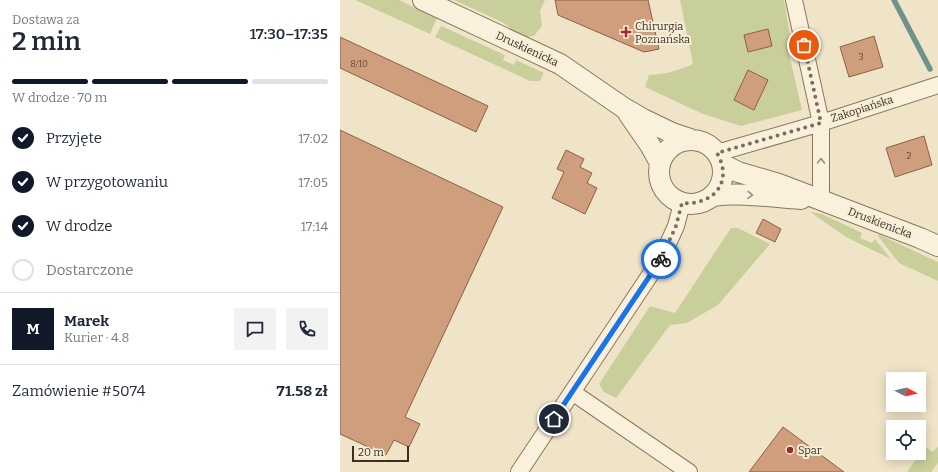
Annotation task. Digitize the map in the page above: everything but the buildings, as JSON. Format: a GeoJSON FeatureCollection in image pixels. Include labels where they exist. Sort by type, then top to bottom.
{"type":"FeatureCollection","features":[{"type":"Feature","properties":{"kind":"street","name":"Druskienicka"},"geometry":{"type":"LineString","coordinates":[[423,0],[560,64],[624,108],[643,119],[672,133],[690,139]]}},
{"type":"Feature","properties":{"kind":"street"},"geometry":{"type":"LineString","coordinates":[[794,0],[821,123],[821,200]]}},
{"type":"Feature","properties":{"kind":"street","name":"Zakopiańska"},"geometry":{"type":"LineString","coordinates":[[720,159],[821,123],[938,85]]}},
{"type":"Feature","properties":{"kind":"street","name":"Druskienicka"},"geometry":{"type":"LineString","coordinates":[[624,108],[650,145],[660,163]]}},
{"type":"Feature","properties":{"kind":"street"},"geometry":{"type":"LineString","coordinates":[[690,139],[700,141],[710,146],[720,159],[723,176],[719,187],[712,196],[703,202],[693,204],[682,203],[673,199],[666,192],[661,183],[658,173],[664,154],[671,146],[680,141],[690,139]]}},
{"type":"Feature","properties":{"kind":"street","name":"Druskienicka"},"geometry":{"type":"LineString","coordinates":[[720,159],[738,172],[779,184],[938,246]]}},
{"type":"Feature","properties":{"kind":"street","name":"Druskienicka"},"geometry":{"type":"LineString","coordinates":[[712,196],[745,195],[821,200]]}},
{"type":"Feature","properties":{"kind":"street"},"geometry":{"type":"LineString","coordinates":[[519,472],[662,257],[676,226],[682,203]]}},
{"type":"Feature","properties":{"kind":"street"},"geometry":{"type":"LineString","coordinates":[[572,392],[689,472]]}},
{"type":"Feature","properties":{"kind":"green space"},"geometry":{"type":"Polygon","coordinates":[[[355,0],[399,0],[437,18],[430,34],[355,0]]]}},
{"type":"Feature","properties":{"kind":"green space"},"geometry":{"type":"Polygon","coordinates":[[[454,0],[545,0],[540,11],[542,26],[534,36],[526,37],[516,33],[504,23],[454,0]]]}},
{"type":"Feature","properties":{"kind":"green space"},"geometry":{"type":"Polygon","coordinates":[[[680,0],[784,0],[793,52],[789,54],[802,110],[741,126],[703,114],[645,87],[649,75],[671,72],[693,64],[680,0]]]}},
{"type":"Feature","properties":{"kind":"green space"},"geometry":{"type":"Polygon","coordinates":[[[441,26],[505,55],[503,60],[514,65],[516,60],[544,73],[540,81],[530,81],[435,37],[441,26]]]}},
{"type":"Feature","properties":{"kind":"green space"},"geometry":{"type":"Polygon","coordinates":[[[810,212],[822,214],[862,233],[860,238],[872,243],[875,239],[891,259],[846,237],[810,212]]]}},
{"type":"Feature","properties":{"kind":"green space"},"geometry":{"type":"Polygon","coordinates":[[[731,228],[738,228],[770,244],[718,305],[687,323],[670,325],[616,398],[604,392],[599,384],[650,306],[675,313],[731,228]]]}},
{"type":"Feature","properties":{"kind":"green space"},"geometry":{"type":"Polygon","coordinates":[[[878,234],[938,262],[938,281],[899,263],[878,234]]]}},
{"type":"Feature","properties":{"kind":"green space"},"geometry":{"type":"Polygon","coordinates":[[[938,446],[938,463],[931,472],[907,472],[916,460],[926,460],[926,448],[933,452],[938,446]]]}},
{"type":"Feature","properties":{"kind":"waterway"},"geometry":{"type":"LineString","coordinates":[[894,0],[930,69]]}},
{"type":"Feature","properties":{"kind":"way so far"},"geometry":{"type":"LineString","coordinates":[[661,259],[676,226],[682,203],[693,204],[703,202],[712,196],[719,187],[723,176],[722,164],[717,153],[821,123],[804,45]]}},
{"type":"Feature","properties":{"kind":"place","name":"Chirurgia Poznańska"},"geometry":{"type":"Point","coordinates":[626,32]}},
{"type":"Feature","properties":{"kind":"place","name":"Spar"},"geometry":{"type":"Point","coordinates":[790,450]}},
{"type":"Feature","properties":{"kind":"route"},"geometry":{"type":"LineString","coordinates":[[554,419],[661,259]]}}]}
